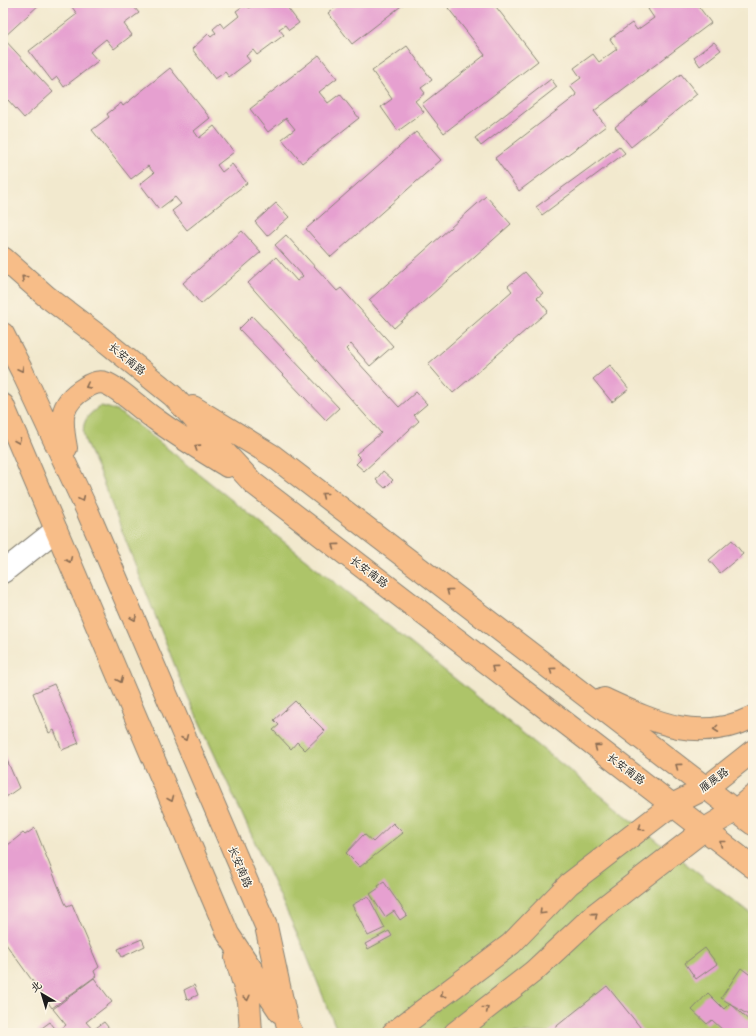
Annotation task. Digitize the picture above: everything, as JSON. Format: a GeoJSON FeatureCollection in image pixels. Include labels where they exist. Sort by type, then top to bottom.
{"type":"FeatureCollection","features":[{"type":"Feature","properties":{"kind":"main road","name":"长安南路"},"geometry":{"type":"LineString","coordinates":[[3,258],[46,296],[171,394],[253,483],[753,867]]}},
{"type":"Feature","properties":{"kind":"main road","name":"长安南路"},"geometry":{"type":"LineString","coordinates":[[3,334],[22,371],[87,510],[266,926],[290,1028]]}},
{"type":"Feature","properties":{"kind":"main road"},"geometry":{"type":"LineString","coordinates":[[71,475],[62,429],[64,408],[70,399],[81,390],[97,382],[105,383],[114,388],[154,419],[253,483]]}},
{"type":"Feature","properties":{"kind":"main road"},"geometry":{"type":"LineString","coordinates":[[171,394],[273,456],[753,824]]}},
{"type":"Feature","properties":{"kind":"main road"},"geometry":{"type":"LineString","coordinates":[[3,405],[228,934],[249,1001],[251,1033]]}},
{"type":"Feature","properties":{"kind":"main road"},"geometry":{"type":"LineString","coordinates":[[569,684],[650,720],[684,728],[703,730],[718,729],[730,727],[753,717]]}},
{"type":"Feature","properties":{"kind":"main road","name":"雁展路"},"geometry":{"type":"LineString","coordinates":[[393,1033],[511,944],[569,884],[672,805],[706,788],[753,751]]}},
{"type":"Feature","properties":{"kind":"main road"},"geometry":{"type":"LineString","coordinates":[[455,1033],[533,972],[594,915],[705,829],[735,811],[753,796]]}},
{"type":"Feature","properties":{"kind":"main road"},"geometry":{"type":"LineString","coordinates":[[228,934],[290,1028]]}},
{"type":"Feature","properties":{"kind":"street"},"geometry":{"type":"LineString","coordinates":[[3,572],[56,530]]}},
{"type":"Feature","properties":{"kind":"green space"},"geometry":{"type":"Polygon","coordinates":[[[101,406],[118,412],[143,429],[715,887],[753,915],[753,1033],[338,1033],[304,949],[182,684],[89,450],[84,434],[84,426],[86,419],[101,406]]]}},
{"type":"Feature","properties":{"kind":"building"},"geometry":{"type":"Polygon","coordinates":[[[3,3],[41,3],[3,38],[3,3]]]}},
{"type":"Feature","properties":{"kind":"building"},"geometry":{"type":"Polygon","coordinates":[[[77,3],[131,3],[139,13],[124,24],[132,35],[114,49],[106,39],[90,52],[98,61],[64,87],[57,77],[52,81],[29,51],[77,14],[72,7],[77,3]]]}},
{"type":"Feature","properties":{"kind":"building"},"geometry":{"type":"Polygon","coordinates":[[[253,3],[284,3],[299,23],[289,30],[285,25],[279,29],[284,35],[257,55],[253,50],[246,56],[250,61],[229,77],[225,72],[215,79],[192,49],[208,34],[211,37],[216,33],[213,29],[220,23],[224,28],[239,16],[236,11],[246,4],[249,8],[254,4],[253,3]]]}},
{"type":"Feature","properties":{"kind":"building"},"geometry":{"type":"Polygon","coordinates":[[[341,3],[405,3],[352,44],[328,13],[341,3]]]}},
{"type":"Feature","properties":{"kind":"building"},"geometry":{"type":"Polygon","coordinates":[[[454,3],[493,3],[538,61],[444,133],[422,104],[485,55],[448,8],[454,3]]]}},
{"type":"Feature","properties":{"kind":"building"},"geometry":{"type":"Polygon","coordinates":[[[656,3],[696,3],[711,23],[594,111],[606,126],[519,191],[495,158],[577,95],[570,86],[581,78],[574,68],[593,54],[599,62],[617,49],[610,39],[632,23],[637,30],[654,18],[648,9],[656,3]]]}},
{"type":"Feature","properties":{"kind":"building"},"geometry":{"type":"Polygon","coordinates":[[[3,38],[53,92],[24,118],[8,100],[3,105],[3,38]]]}},
{"type":"Feature","properties":{"kind":"building"},"geometry":{"type":"Polygon","coordinates":[[[714,42],[721,50],[700,66],[694,57],[714,42]]]}},
{"type":"Feature","properties":{"kind":"building"},"geometry":{"type":"Polygon","coordinates":[[[407,46],[432,80],[421,88],[425,93],[415,101],[424,112],[398,131],[381,107],[392,99],[372,71],[407,46]]]}},
{"type":"Feature","properties":{"kind":"building"},"geometry":{"type":"Polygon","coordinates":[[[319,55],[337,78],[319,92],[328,103],[340,94],[359,118],[302,163],[282,139],[295,129],[286,118],[268,132],[250,109],[319,55]]]}},
{"type":"Feature","properties":{"kind":"building"},"geometry":{"type":"Polygon","coordinates":[[[170,68],[210,118],[194,131],[199,138],[214,126],[234,152],[217,165],[222,172],[232,164],[247,183],[187,230],[172,211],[181,204],[175,197],[159,209],[140,184],[154,173],[148,166],[131,179],[92,130],[109,117],[107,114],[121,103],[123,106],[170,68]]]}},
{"type":"Feature","properties":{"kind":"building"},"geometry":{"type":"Polygon","coordinates":[[[681,74],[697,94],[631,147],[615,127],[681,74]]]}},
{"type":"Feature","properties":{"kind":"building"},"geometry":{"type":"Polygon","coordinates":[[[551,79],[557,87],[481,146],[475,138],[551,79]]]}},
{"type":"Feature","properties":{"kind":"building"},"geometry":{"type":"Polygon","coordinates":[[[416,132],[441,160],[331,257],[306,229],[416,132]]]}},
{"type":"Feature","properties":{"kind":"building"},"geometry":{"type":"Polygon","coordinates":[[[619,146],[625,153],[542,215],[536,207],[619,146]]]}},
{"type":"Feature","properties":{"kind":"building"},"geometry":{"type":"Polygon","coordinates":[[[486,196],[511,224],[394,328],[369,300],[486,196]]]}},
{"type":"Feature","properties":{"kind":"building"},"geometry":{"type":"Polygon","coordinates":[[[276,203],[289,217],[267,236],[255,222],[276,203]]]}},
{"type":"Feature","properties":{"kind":"building"},"geometry":{"type":"Polygon","coordinates":[[[242,231],[261,252],[201,304],[183,283],[242,231]]]}},
{"type":"Feature","properties":{"kind":"building"},"geometry":{"type":"Polygon","coordinates":[[[286,235],[337,291],[341,288],[393,346],[370,366],[351,344],[346,349],[399,407],[416,392],[427,404],[414,415],[419,421],[364,471],[356,464],[361,459],[356,454],[381,433],[248,283],[276,257],[297,281],[303,276],[275,245],[286,235]]]}},
{"type":"Feature","properties":{"kind":"building"},"geometry":{"type":"Polygon","coordinates":[[[525,272],[543,293],[537,298],[548,311],[453,393],[428,364],[512,291],[508,286],[525,272]]]}},
{"type":"Feature","properties":{"kind":"building"},"geometry":{"type":"Polygon","coordinates":[[[252,316],[339,408],[326,420],[239,329],[252,316]]]}},
{"type":"Feature","properties":{"kind":"building"},"geometry":{"type":"Polygon","coordinates":[[[610,365],[629,389],[612,402],[593,379],[610,365]]]}},
{"type":"Feature","properties":{"kind":"building"},"geometry":{"type":"Polygon","coordinates":[[[383,471],[393,480],[385,488],[376,480],[383,471]]]}},
{"type":"Feature","properties":{"kind":"building"},"geometry":{"type":"Polygon","coordinates":[[[732,540],[743,554],[720,573],[709,560],[732,540]]]}},
{"type":"Feature","properties":{"kind":"building"},"geometry":{"type":"Polygon","coordinates":[[[54,684],[79,743],[62,750],[54,730],[49,733],[33,693],[54,684]]]}},
{"type":"Feature","properties":{"kind":"building"},"geometry":{"type":"Polygon","coordinates":[[[295,701],[325,731],[305,750],[297,742],[291,749],[273,730],[279,725],[274,720],[295,701]]]}},
{"type":"Feature","properties":{"kind":"building"},"geometry":{"type":"Polygon","coordinates":[[[3,751],[19,788],[3,799],[3,751]]]}},
{"type":"Feature","properties":{"kind":"building"},"geometry":{"type":"Polygon","coordinates":[[[393,823],[403,833],[360,867],[346,853],[364,834],[373,842],[393,823]]]}},
{"type":"Feature","properties":{"kind":"building"},"geometry":{"type":"Polygon","coordinates":[[[35,828],[65,903],[67,906],[72,904],[99,967],[94,971],[96,976],[52,1008],[3,940],[3,849],[23,833],[25,835],[35,828]]]}},
{"type":"Feature","properties":{"kind":"building"},"geometry":{"type":"Polygon","coordinates":[[[384,882],[407,915],[400,920],[394,911],[385,917],[370,894],[379,888],[378,886],[384,882]]]}},
{"type":"Feature","properties":{"kind":"building"},"geometry":{"type":"Polygon","coordinates":[[[368,896],[385,928],[368,936],[352,905],[368,896]]]}},
{"type":"Feature","properties":{"kind":"building"},"geometry":{"type":"Polygon","coordinates":[[[389,931],[392,936],[368,949],[365,944],[389,931]]]}},
{"type":"Feature","properties":{"kind":"building"},"geometry":{"type":"Polygon","coordinates":[[[142,939],[145,946],[122,957],[118,949],[142,939]]]}},
{"type":"Feature","properties":{"kind":"building"},"geometry":{"type":"Polygon","coordinates":[[[705,948],[717,964],[696,979],[685,963],[705,948]]]}},
{"type":"Feature","properties":{"kind":"building"},"geometry":{"type":"Polygon","coordinates":[[[741,968],[753,977],[753,1018],[721,998],[741,968]]]}},
{"type":"Feature","properties":{"kind":"building"},"geometry":{"type":"Polygon","coordinates":[[[94,978],[112,1002],[86,1022],[93,1030],[104,1022],[113,1033],[35,1033],[50,1022],[58,1032],[66,1025],[53,1009],[94,978]]]}},
{"type":"Feature","properties":{"kind":"building"},"geometry":{"type":"Polygon","coordinates":[[[194,985],[198,995],[187,1000],[184,990],[194,985]]]}},
{"type":"Feature","properties":{"kind":"building"},"geometry":{"type":"Polygon","coordinates":[[[607,986],[645,1033],[548,1033],[607,986]]]}},
{"type":"Feature","properties":{"kind":"building"},"geometry":{"type":"Polygon","coordinates":[[[708,993],[724,1009],[730,1003],[753,1024],[753,1033],[726,1033],[712,1020],[707,1024],[692,1010],[708,993]]]}}]}
